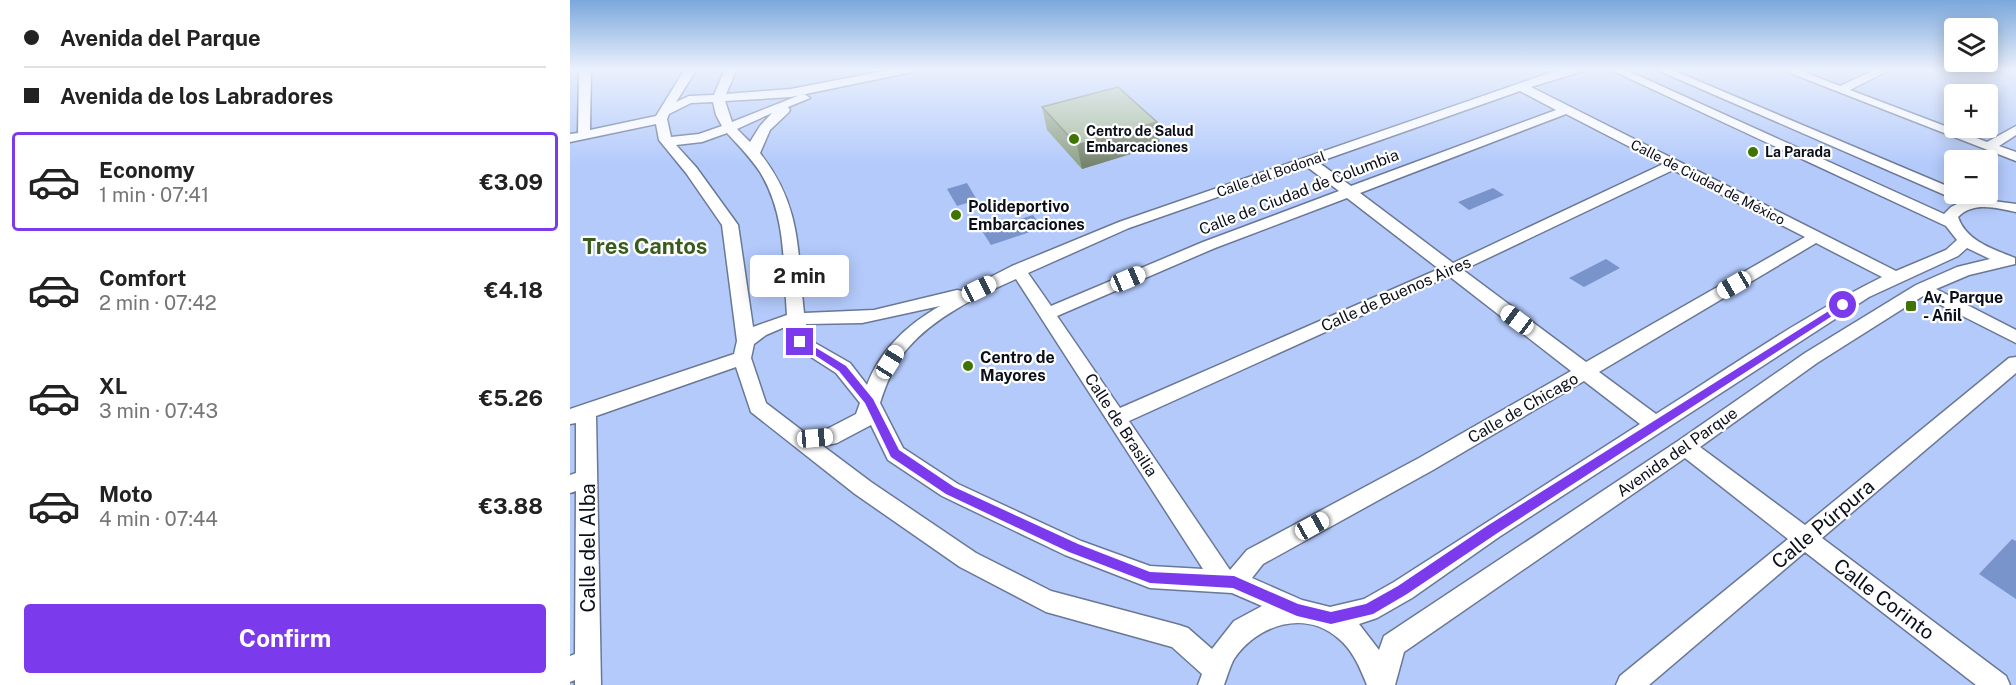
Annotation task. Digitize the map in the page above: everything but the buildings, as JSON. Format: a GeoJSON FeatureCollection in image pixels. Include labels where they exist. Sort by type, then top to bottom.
{"type":"FeatureCollection","features":[{"type":"Feature","properties":{"kind":"street"},"geometry":{"type":"LineString","coordinates":[[584,134],[585,101]]}},
{"type":"Feature","properties":{"kind":"street"},"geometry":{"type":"LineString","coordinates":[[671,101],[662,116],[665,140],[691,170],[730,225],[744,350],[758,407],[863,488],[968,561],[1046,601],[1179,637],[1213,676],[1228,643],[1247,625],[1271,613],[1297,610]]}},
{"type":"Feature","properties":{"kind":"street"},"geometry":{"type":"LineString","coordinates":[[570,138],[662,116],[687,101]]}},
{"type":"Feature","properties":{"kind":"street"},"geometry":{"type":"LineString","coordinates":[[719,101],[721,116],[753,153],[784,207],[791,250],[795,319],[800,342],[843,368],[869,401],[895,453],[950,490],[1074,548],[1150,577],[1229,581],[1297,610],[1331,618],[1350,630],[1365,646],[1376,667],[1381,685]]}},
{"type":"Feature","properties":{"kind":"street"},"geometry":{"type":"LineString","coordinates":[[665,140],[697,140],[796,101]]}},
{"type":"Feature","properties":{"kind":"street"},"geometry":{"type":"LineString","coordinates":[[753,153],[759,135],[772,117],[797,101]]}},
{"type":"Feature","properties":{"kind":"street","name":"Calle del Bodonal"},"geometry":{"type":"LineString","coordinates":[[799,440],[830,437],[864,419],[879,378],[900,345],[927,321],[979,289],[1124,225],[1481,101]]}},
{"type":"Feature","properties":{"kind":"street","name":"Calle de Ciudad de México"},"geometry":{"type":"LineString","coordinates":[[1548,101],[1895,277]]}},
{"type":"Feature","properties":{"kind":"street"},"geometry":{"type":"LineString","coordinates":[[1684,101],[1952,223],[1967,240],[2012,261]]}},
{"type":"Feature","properties":{"kind":"street"},"geometry":{"type":"LineString","coordinates":[[1735,101],[1944,189]]}},
{"type":"Feature","properties":{"kind":"street"},"geometry":{"type":"LineString","coordinates":[[1869,101],[2016,157]]}},
{"type":"Feature","properties":{"kind":"street","name":"Calle de Ciudad de Columbia"},"geometry":{"type":"LineString","coordinates":[[1047,314],[1209,245],[1566,110]]}},
{"type":"Feature","properties":{"kind":"street"},"geometry":{"type":"LineString","coordinates":[[1989,146],[2016,130]]}},
{"type":"Feature","properties":{"kind":"street"},"geometry":{"type":"LineString","coordinates":[[1308,161],[1656,425]]}},
{"type":"Feature","properties":{"kind":"street","name":"Calle de Buenos Aires"},"geometry":{"type":"LineString","coordinates":[[1116,418],[1450,270],[1674,164]]}},
{"type":"Feature","properties":{"kind":"street"},"geometry":{"type":"LineString","coordinates":[[1952,223],[1950,216],[1955,209],[1972,204]]}},
{"type":"Feature","properties":{"kind":"street"},"geometry":{"type":"LineString","coordinates":[[1986,204],[2014,207]]}},
{"type":"Feature","properties":{"kind":"street","name":"Calle de Chicago"},"geometry":{"type":"LineString","coordinates":[[1229,581],[1255,557],[1426,464],[1816,237]]}},
{"type":"Feature","properties":{"kind":"street","name":"Avenida del Parque"},"geometry":{"type":"LineString","coordinates":[[1331,618],[1368,610],[1403,590],[1785,341],[1863,293],[1952,253],[1967,240]]}},
{"type":"Feature","properties":{"kind":"street","name":"Avenida del Parque"},"geometry":{"type":"LineString","coordinates":[[1381,685],[1393,645],[1685,447],[1811,358],[1922,289],[1963,271],[2012,261]]}},
{"type":"Feature","properties":{"kind":"street","name":"Calle de Brasilia"},"geometry":{"type":"LineString","coordinates":[[1018,270],[1116,418],[1229,581]]}},
{"type":"Feature","properties":{"kind":"street","name":"Calle del Bodonal"},"geometry":{"type":"LineString","coordinates":[[578,414],[744,350],[759,330],[782,321],[861,317],[920,306],[979,289]]}},
{"type":"Feature","properties":{"kind":"street"},"geometry":{"type":"LineString","coordinates":[[1922,289],[2016,337]]}},
{"type":"Feature","properties":{"kind":"street","name":"Calle Púrpura"},"geometry":{"type":"LineString","coordinates":[[1629,685],[2016,363]]}},
{"type":"Feature","properties":{"kind":"street","name":"Calle del Alba"},"geometry":{"type":"LineString","coordinates":[[578,414],[582,672]]}},
{"type":"Feature","properties":{"kind":"street","name":"Calle Corinto"},"geometry":{"type":"LineString","coordinates":[[1685,447],[1997,685]]}},
{"type":"Feature","properties":{"kind":"shaded area"},"geometry":{"type":"Polygon","coordinates":[[[570,101],[1944,101],[1944,138],[1998,138],[1998,101],[2016,101],[2016,685],[570,685],[570,101]]]}},
{"type":"Feature","properties":{"kind":"shaded area"},"geometry":{"type":"Polygon","coordinates":[[[967,183],[977,200],[957,206],[947,189],[967,183]]]}},
{"type":"Feature","properties":{"kind":"shaded area"},"geometry":{"type":"Polygon","coordinates":[[[1493,188],[1504,195],[1469,210],[1458,202],[1493,188]]]}},
{"type":"Feature","properties":{"kind":"shaded area"},"geometry":{"type":"Polygon","coordinates":[[[1033,215],[1042,228],[991,245],[982,231],[1033,215]]]}},
{"type":"Feature","properties":{"kind":"shaded area"},"geometry":{"type":"Polygon","coordinates":[[[1606,259],[1620,268],[1584,287],[1569,278],[1606,259]]]}},
{"type":"Feature","properties":{"kind":"shaded area"},"geometry":{"type":"Polygon","coordinates":[[[2012,539],[2016,541],[2016,599],[1979,574],[2012,539]]]}},
{"type":"Feature","properties":{"kind":"place","name":"Centro de Salud Embarcaciones"},"geometry":{"type":"Point","coordinates":[1074,139]}},
{"type":"Feature","properties":{"kind":"place","name":"La Parada"},"geometry":{"type":"Point","coordinates":[1753,152]}},
{"type":"Feature","properties":{"kind":"place","name":"Polideportivo Embarcaciones"},"geometry":{"type":"Point","coordinates":[956,215]}},
{"type":"Feature","properties":{"kind":"place","name":"Av. Parque - Añil"},"geometry":{"type":"Point","coordinates":[1911,306]}},
{"type":"Feature","properties":{"kind":"place","name":"Centro de Mayores"},"geometry":{"type":"Point","coordinates":[968,366]}},
{"type":"Feature","properties":{"kind":"district","name":"Tres Cantos"},"geometry":{"type":"Point","coordinates":[645,246]}},
{"type":"Feature","properties":{"kind":"route"},"geometry":{"type":"LineString","coordinates":[[800,342],[843,368],[869,401],[895,453],[950,490],[1074,548],[1150,577],[1234,582],[1297,610],[1314,612],[1331,618],[1368,610],[1403,590],[1491,530],[1843,305]]}}]}
